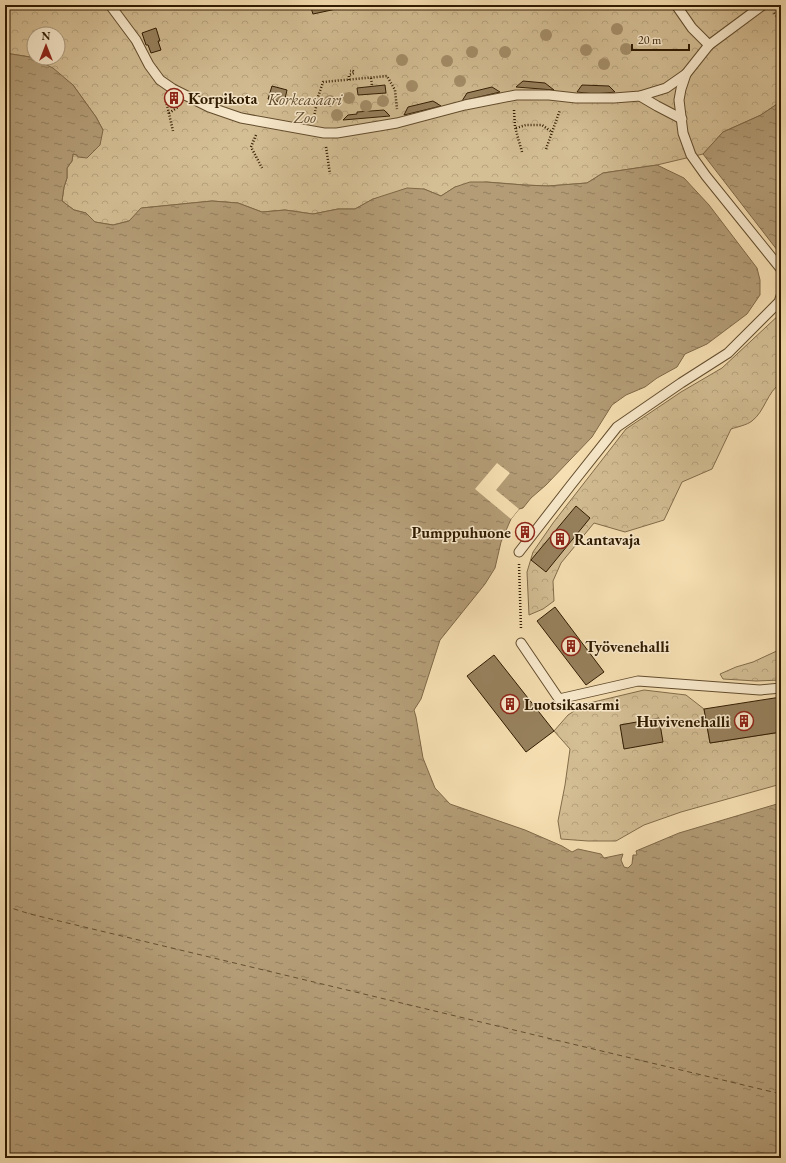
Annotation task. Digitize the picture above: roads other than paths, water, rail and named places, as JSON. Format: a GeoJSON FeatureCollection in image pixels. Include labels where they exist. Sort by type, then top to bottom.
{"type":"FeatureCollection","features":[{"type":"Feature","properties":{"kind":"lane"},"geometry":{"type":"LineString","coordinates":[[110,5],[136,40],[149,65],[160,80],[173,89],[209,107],[240,118],[324,133],[337,133],[398,123],[465,105],[513,96],[549,95],[576,98],[640,96],[666,88],[686,74],[709,45],[762,5]]}},
{"type":"Feature","properties":{"kind":"lane"},"geometry":{"type":"LineString","coordinates":[[676,5],[692,28],[709,45]]}},
{"type":"Feature","properties":{"kind":"lane"},"geometry":{"type":"LineString","coordinates":[[686,74],[680,89],[679,100],[683,133],[691,154],[706,176],[781,269]]}},
{"type":"Feature","properties":{"kind":"lane"},"geometry":{"type":"LineString","coordinates":[[640,96],[682,119]]}},
{"type":"Feature","properties":{"kind":"lane"},"geometry":{"type":"LineString","coordinates":[[519,552],[617,427],[728,353],[779,302],[781,296]]}},
{"type":"Feature","properties":{"kind":"lane"},"geometry":{"type":"LineString","coordinates":[[521,643],[559,699],[638,681],[760,690],[781,688]]}},
{"type":"Feature","properties":{"kind":"water"},"geometry":{"type":"Polygon","coordinates":[[[5,53],[26,56],[26,66],[49,66],[53,68],[73,85],[96,117],[103,130],[100,145],[87,158],[78,157],[77,155],[73,154],[72,161],[67,168],[67,178],[62,201],[74,210],[86,213],[95,222],[113,225],[129,221],[141,208],[212,201],[238,203],[262,212],[285,210],[313,214],[338,209],[355,209],[373,199],[407,188],[424,189],[441,196],[455,187],[470,182],[548,186],[587,183],[603,173],[657,165],[684,178],[709,205],[757,268],[760,280],[760,295],[747,314],[707,344],[685,354],[677,367],[657,378],[645,387],[626,395],[612,405],[592,437],[546,485],[531,498],[523,508],[519,509],[511,519],[501,542],[495,568],[485,584],[440,640],[421,699],[414,710],[423,758],[435,788],[450,804],[525,830],[572,852],[578,849],[601,854],[604,858],[623,854],[621,860],[624,867],[628,868],[632,864],[633,855],[637,855],[636,851],[679,833],[781,802],[781,1158],[5,1158],[5,53]]]}},
{"type":"Feature","properties":{"kind":"water"},"geometry":{"type":"Polygon","coordinates":[[[781,100],[781,255],[703,154],[723,132],[761,115],[781,100]]]}},
{"type":"Feature","properties":{"kind":"place","name":"Korpikota"},"geometry":{"type":"Point","coordinates":[174,98]}},
{"type":"Feature","properties":{"kind":"place","name":"Pumppuhuone"},"geometry":{"type":"Point","coordinates":[525,532]}},
{"type":"Feature","properties":{"kind":"place","name":"Rantavaja"},"geometry":{"type":"Point","coordinates":[560,539]}},
{"type":"Feature","properties":{"kind":"place","name":"Työvenehalli"},"geometry":{"type":"Point","coordinates":[571,646]}},
{"type":"Feature","properties":{"kind":"place","name":"Luotsikasarmi"},"geometry":{"type":"Point","coordinates":[510,704]}},
{"type":"Feature","properties":{"kind":"place","name":"Huvivenehalli"},"geometry":{"type":"Point","coordinates":[744,721]}},
{"type":"Feature","properties":{"kind":"park label","name":"Korkeasaari Zoo"},"geometry":{"type":"Point","coordinates":[305,108]}}]}
